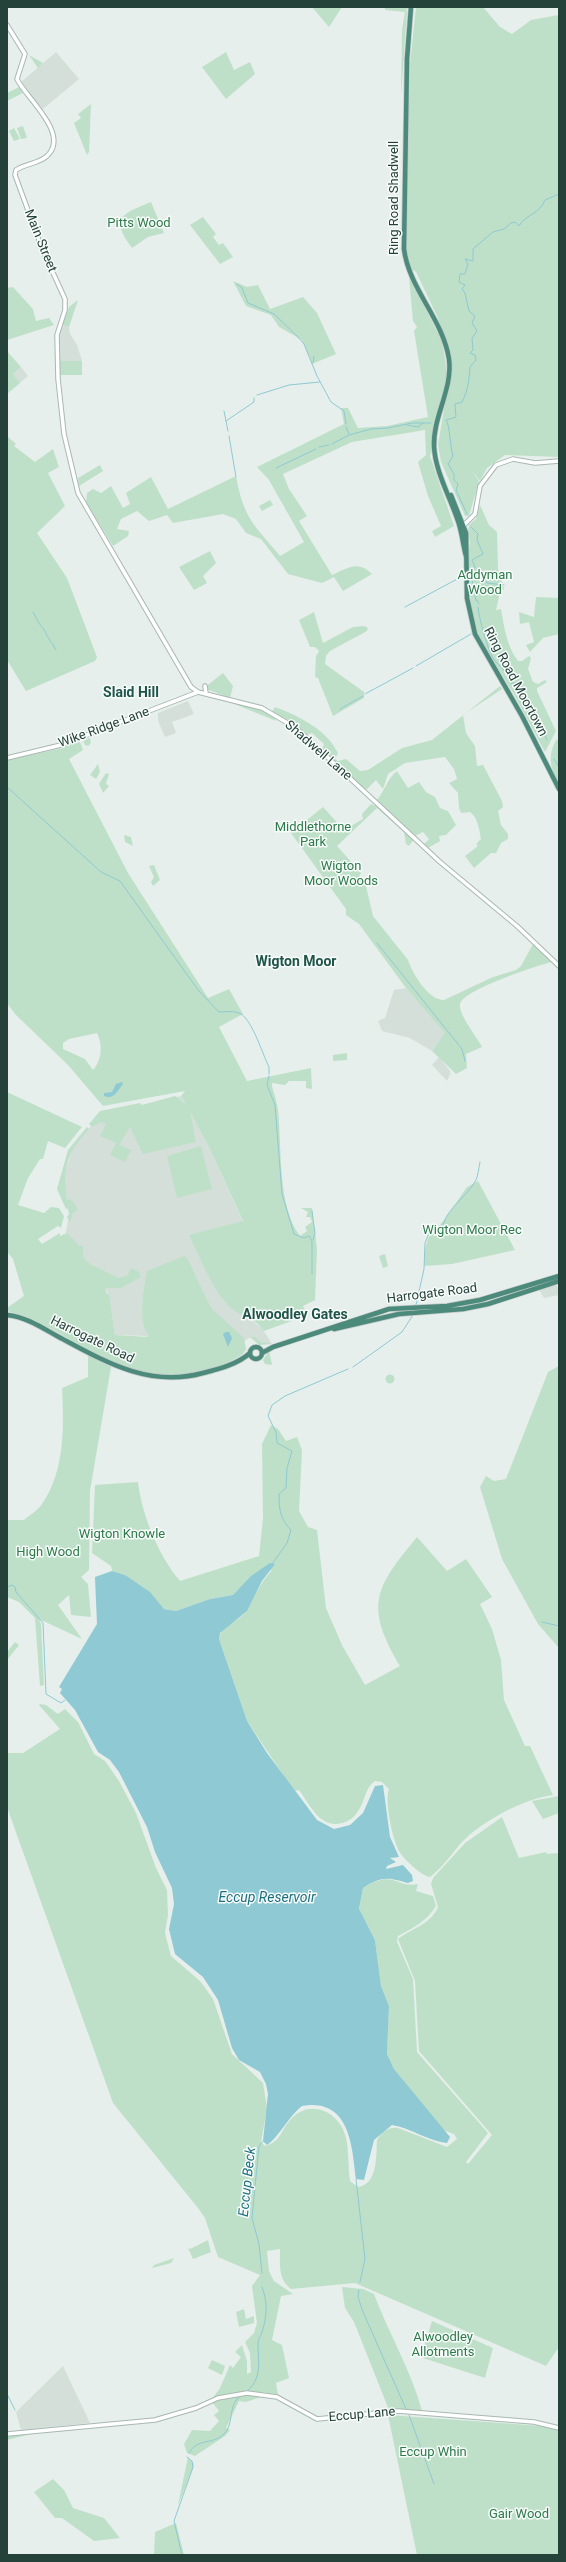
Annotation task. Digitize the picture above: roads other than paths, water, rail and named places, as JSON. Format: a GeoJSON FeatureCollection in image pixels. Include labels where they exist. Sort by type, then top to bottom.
{"type":"FeatureCollection","features":[{"type":"Feature","properties":{"kind":"highway","name":"Ring Road Shadwell"},"geometry":{"type":"LineString","coordinates":[[412,7],[407,59],[404,249],[408,268],[441,335],[448,359],[448,380],[434,445],[438,465],[462,525]]}},
{"type":"Feature","properties":{"kind":"highway","name":"Ring Road Moortown"},"geometry":{"type":"LineString","coordinates":[[462,525],[466,556],[467,598],[475,634],[522,716],[559,790]]}},
{"type":"Feature","properties":{"kind":"highway","name":"Harrogate Road"},"geometry":{"type":"LineString","coordinates":[[358,1322],[382,1311],[402,1307],[447,1306],[480,1300],[538,1281],[559,1276]]}},
{"type":"Feature","properties":{"kind":"highway"},"geometry":{"type":"LineString","coordinates":[[538,1281],[558,1281]]}},
{"type":"Feature","properties":{"kind":"highway","name":"Harrogate Road"},"geometry":{"type":"LineString","coordinates":[[261,1350],[331,1329],[387,1316],[466,1308],[558,1281]]}},
{"type":"Feature","properties":{"kind":"highway"},"geometry":{"type":"LineString","coordinates":[[382,1311],[387,1312],[387,1316]]}},
{"type":"Feature","properties":{"kind":"highway","name":"Harrogate Road"},"geometry":{"type":"LineString","coordinates":[[7,1315],[25,1319],[101,1360],[145,1376],[171,1379],[190,1377],[251,1355]]}},
{"type":"Feature","properties":{"kind":"highway"},"geometry":{"type":"LineString","coordinates":[[253,1348],[261,1350],[258,1359],[251,1355],[253,1348]]}},
{"type":"Feature","properties":{"kind":"street","name":"Main Street"},"geometry":{"type":"LineString","coordinates":[[7,25],[25,54],[17,79],[46,119],[53,139],[52,149],[46,157],[22,166],[16,170],[15,175],[42,251],[65,299],[65,310],[56,336],[58,377],[64,434],[74,466],[78,493],[191,687],[198,692]]}},
{"type":"Feature","properties":{"kind":"street"},"geometry":{"type":"LineString","coordinates":[[462,525],[473,517],[480,486],[496,465],[513,459],[535,463],[559,461]]}},
{"type":"Feature","properties":{"kind":"street"},"geometry":{"type":"LineString","coordinates":[[205,686],[206,693]]}},
{"type":"Feature","properties":{"kind":"street","name":"Shadwell Lane"},"geometry":{"type":"LineString","coordinates":[[198,692],[262,708],[296,728],[440,862],[517,926],[559,966]]}},
{"type":"Feature","properties":{"kind":"street","name":"Wike Ridge Lane"},"geometry":{"type":"LineString","coordinates":[[7,758],[61,745],[198,692]]}},
{"type":"Feature","properties":{"kind":"street","name":"Eccup Lane"},"geometry":{"type":"LineString","coordinates":[[7,2434],[24,2431],[155,2420],[196,2408],[218,2398],[242,2394],[277,2397],[317,2418],[398,2411],[534,2422],[559,2428]]}},
{"type":"Feature","properties":{"kind":"water"},"geometry":{"type":"Polygon","coordinates":[[[122,1082],[123,1084],[113,1096],[104,1096],[104,1093],[112,1092],[116,1084],[122,1082]]]}},
{"type":"Feature","properties":{"kind":"water"},"geometry":{"type":"Polygon","coordinates":[[[229,1332],[232,1338],[228,1347],[223,1334],[229,1332]]]}},
{"type":"Feature","properties":{"kind":"water","name":"Eccup Reservoir"},"geometry":{"type":"Polygon","coordinates":[[[270,1563],[275,1564],[262,1581],[247,1611],[220,1633],[219,1639],[247,1721],[267,1753],[317,1820],[334,1829],[350,1825],[363,1813],[375,1786],[383,1785],[390,1837],[399,1857],[390,1858],[396,1862],[387,1866],[386,1869],[403,1865],[412,1875],[413,1881],[408,1883],[385,1879],[369,1884],[363,1888],[359,1909],[375,1940],[381,1986],[389,2006],[387,2054],[394,2069],[450,2137],[447,2143],[440,2142],[392,2125],[374,2140],[364,2180],[356,2179],[353,2153],[346,2127],[339,2117],[330,2109],[318,2105],[302,2106],[271,2142],[267,2145],[263,2141],[268,2094],[266,2084],[260,2072],[239,2060],[232,2048],[218,2000],[203,1977],[175,1954],[169,1929],[174,1904],[172,1888],[155,1852],[147,1827],[119,1772],[110,1760],[98,1752],[75,1710],[60,1693],[62,1689],[59,1687],[97,1624],[95,1577],[112,1571],[125,1575],[150,1592],[164,1609],[176,1611],[210,1599],[233,1595],[251,1576],[270,1563]]]}},
{"type":"Feature","properties":{"kind":"waterway"},"geometry":{"type":"LineString","coordinates":[[467,514],[456,490],[458,484],[454,480],[454,474],[448,464],[453,456],[446,420],[456,417],[455,404],[462,402],[466,394],[470,367],[476,360],[475,355],[470,353],[473,350],[472,338],[477,331],[472,323],[475,316],[469,311],[465,293],[462,289],[465,285],[459,282],[460,274],[465,274],[468,264],[465,259],[473,261],[473,249],[493,232],[504,229],[511,223],[515,222],[519,226],[525,219],[540,208],[545,200],[559,194]]}},
{"type":"Feature","properties":{"kind":"waterway"},"geometry":{"type":"LineString","coordinates":[[237,284],[242,288],[248,303],[274,314],[304,344],[317,376],[331,402],[344,411],[346,424]]}},
{"type":"Feature","properties":{"kind":"waterway"},"geometry":{"type":"LineString","coordinates":[[313,363],[314,356]]}},
{"type":"Feature","properties":{"kind":"waterway"},"geometry":{"type":"LineString","coordinates":[[257,395],[289,385],[320,382]]}},
{"type":"Feature","properties":{"kind":"waterway"},"geometry":{"type":"LineString","coordinates":[[226,421],[254,402],[254,398]]}},
{"type":"Feature","properties":{"kind":"waterway"},"geometry":{"type":"LineString","coordinates":[[224,411],[228,431]]}},
{"type":"Feature","properties":{"kind":"waterway"},"geometry":{"type":"LineString","coordinates":[[332,444],[349,435],[371,429],[388,428],[412,423],[431,423]]}},
{"type":"Feature","properties":{"kind":"waterway"},"geometry":{"type":"LineString","coordinates":[[407,425],[418,427],[423,423]]}},
{"type":"Feature","properties":{"kind":"waterway"},"geometry":{"type":"LineString","coordinates":[[346,427],[349,434]]}},
{"type":"Feature","properties":{"kind":"waterway"},"geometry":{"type":"LineString","coordinates":[[229,436],[236,477]]}},
{"type":"Feature","properties":{"kind":"waterway"},"geometry":{"type":"LineString","coordinates":[[319,447],[329,445]]}},
{"type":"Feature","properties":{"kind":"waterway"},"geometry":{"type":"LineString","coordinates":[[276,468],[316,449]]}},
{"type":"Feature","properties":{"kind":"waterway"},"geometry":{"type":"LineString","coordinates":[[471,527],[478,534],[477,540],[483,554],[472,560],[475,567],[471,574],[476,601]]}},
{"type":"Feature","properties":{"kind":"waterway"},"geometry":{"type":"LineString","coordinates":[[405,607],[461,577]]}},
{"type":"Feature","properties":{"kind":"waterway"},"geometry":{"type":"LineString","coordinates":[[484,578],[487,583],[504,585]]}},
{"type":"Feature","properties":{"kind":"waterway"},"geometry":{"type":"LineString","coordinates":[[477,600],[479,604]]}},
{"type":"Feature","properties":{"kind":"waterway"},"geometry":{"type":"LineString","coordinates":[[478,607],[484,636],[493,658],[507,674],[511,683],[520,684],[529,704]]}},
{"type":"Feature","properties":{"kind":"waterway"},"geometry":{"type":"LineString","coordinates":[[33,612],[37,619]]}},
{"type":"Feature","properties":{"kind":"waterway"},"geometry":{"type":"LineString","coordinates":[[37,620],[41,626]]}},
{"type":"Feature","properties":{"kind":"waterway"},"geometry":{"type":"LineString","coordinates":[[42,627],[46,633]]}},
{"type":"Feature","properties":{"kind":"waterway"},"geometry":{"type":"LineString","coordinates":[[46,634],[51,642]]}},
{"type":"Feature","properties":{"kind":"waterway"},"geometry":{"type":"LineString","coordinates":[[416,666],[471,634]]}},
{"type":"Feature","properties":{"kind":"waterway"},"geometry":{"type":"LineString","coordinates":[[52,643],[56,650]]}},
{"type":"Feature","properties":{"kind":"waterway"},"geometry":{"type":"LineString","coordinates":[[365,694],[413,668]]}},
{"type":"Feature","properties":{"kind":"waterway"},"geometry":{"type":"LineString","coordinates":[[340,709],[363,696]]}},
{"type":"Feature","properties":{"kind":"waterway"},"geometry":{"type":"LineString","coordinates":[[533,709],[547,740]]}},
{"type":"Feature","properties":{"kind":"waterway"},"geometry":{"type":"LineString","coordinates":[[554,759],[559,767]]}},
{"type":"Feature","properties":{"kind":"waterway"},"geometry":{"type":"LineString","coordinates":[[7,787],[101,872],[120,881],[198,990],[219,1012],[235,1012],[241,1014],[245,1018],[260,1046],[269,1067],[269,1074]]}},
{"type":"Feature","properties":{"kind":"waterway"},"geometry":{"type":"LineString","coordinates":[[377,943],[462,1049],[465,1061]]}},
{"type":"Feature","properties":{"kind":"waterway"},"geometry":{"type":"LineString","coordinates":[[269,1076],[267,1085],[275,1105],[282,1194],[294,1234],[304,1238],[309,1236],[312,1241],[312,1274]]}},
{"type":"Feature","properties":{"kind":"waterway"},"geometry":{"type":"LineString","coordinates":[[416,1305],[424,1269],[425,1243],[429,1233],[443,1225],[453,1207],[468,1192],[477,1178],[480,1162]]}},
{"type":"Feature","properties":{"kind":"waterway"},"geometry":{"type":"LineString","coordinates":[[312,1211],[315,1233],[313,1240]]}},
{"type":"Feature","properties":{"kind":"waterway"},"geometry":{"type":"LineString","coordinates":[[353,1367],[402,1332],[413,1315]]}},
{"type":"Feature","properties":{"kind":"waterway"},"geometry":{"type":"LineString","coordinates":[[272,1564],[287,1543],[291,1530],[282,1518],[279,1504],[279,1494],[286,1488],[287,1468],[292,1451],[277,1443],[276,1432],[268,1416],[272,1405],[285,1396],[348,1369]]}},
{"type":"Feature","properties":{"kind":"waterway","name":"Eccup Beck"},"geometry":{"type":"LineString","coordinates":[[7,1587],[12,1585],[15,1587],[16,1592],[43,1623],[46,1694],[61,1703],[65,1700]]}},
{"type":"Feature","properties":{"kind":"waterway"},"geometry":{"type":"LineString","coordinates":[[542,1622],[559,1626]]}},
{"type":"Feature","properties":{"kind":"waterway","name":"Eccup Beck"},"geometry":{"type":"LineString","coordinates":[[262,2273],[259,2244],[252,2218],[259,2146],[263,2141]]}},
{"type":"Feature","properties":{"kind":"waterway"},"geometry":{"type":"LineString","coordinates":[[356,2179],[365,2259],[360,2282]]}},
{"type":"Feature","properties":{"kind":"waterway","name":"Eccup Beck"},"geometry":{"type":"LineString","coordinates":[[246,2392],[255,2381],[259,2363],[258,2342],[262,2333],[266,2315],[265,2299],[262,2287]]}},
{"type":"Feature","properties":{"kind":"waterway"},"geometry":{"type":"LineString","coordinates":[[359,2290],[358,2297],[363,2312],[406,2409]]}},
{"type":"Feature","properties":{"kind":"waterway"},"geometry":{"type":"LineString","coordinates":[[7,2394],[15,2410]]}},
{"type":"Feature","properties":{"kind":"waterway"},"geometry":{"type":"LineString","coordinates":[[189,2453],[196,2445],[214,2440],[227,2431],[232,2410],[236,2400],[240,2396]]}},
{"type":"Feature","properties":{"kind":"waterway"},"geometry":{"type":"LineString","coordinates":[[409,2415],[434,2484]]}},
{"type":"Feature","properties":{"kind":"waterway"},"geometry":{"type":"LineString","coordinates":[[182,2555],[174,2521],[193,2467],[192,2461],[187,2457]]}},
{"type":"Feature","properties":{"kind":"district","name":"Slaid Hill"},"geometry":{"type":"Point","coordinates":[131,693]}},
{"type":"Feature","properties":{"kind":"district","name":"Wigton Moor"},"geometry":{"type":"Point","coordinates":[296,962]}},
{"type":"Feature","properties":{"kind":"district","name":"Alwoodley Gates"},"geometry":{"type":"Point","coordinates":[295,1315]}},
{"type":"Feature","properties":{"kind":"park label","name":"Pitts Wood"},"geometry":{"type":"Point","coordinates":[139,224]}},
{"type":"Feature","properties":{"kind":"park label","name":"Addyman Wood"},"geometry":{"type":"Point","coordinates":[485,584]}},
{"type":"Feature","properties":{"kind":"park label","name":"Middlethorne Park"},"geometry":{"type":"Point","coordinates":[313,836]}},
{"type":"Feature","properties":{"kind":"park label","name":"Wigton Moor Woods"},"geometry":{"type":"Point","coordinates":[341,874]}},
{"type":"Feature","properties":{"kind":"park label","name":"Wigton Moor Rec"},"geometry":{"type":"Point","coordinates":[472,1231]}},
{"type":"Feature","properties":{"kind":"park label","name":"Wigton Knowle"},"geometry":{"type":"Point","coordinates":[122,1535]}},
{"type":"Feature","properties":{"kind":"park label","name":"High Wood"},"geometry":{"type":"Point","coordinates":[48,1553]}},
{"type":"Feature","properties":{"kind":"park label","name":"Alwoodley Allotments"},"geometry":{"type":"Point","coordinates":[443,2346]}},
{"type":"Feature","properties":{"kind":"park label","name":"Eccup Whin"},"geometry":{"type":"Point","coordinates":[433,2453]}},
{"type":"Feature","properties":{"kind":"park label","name":"Gair Wood"},"geometry":{"type":"Point","coordinates":[519,2515]}}]}
